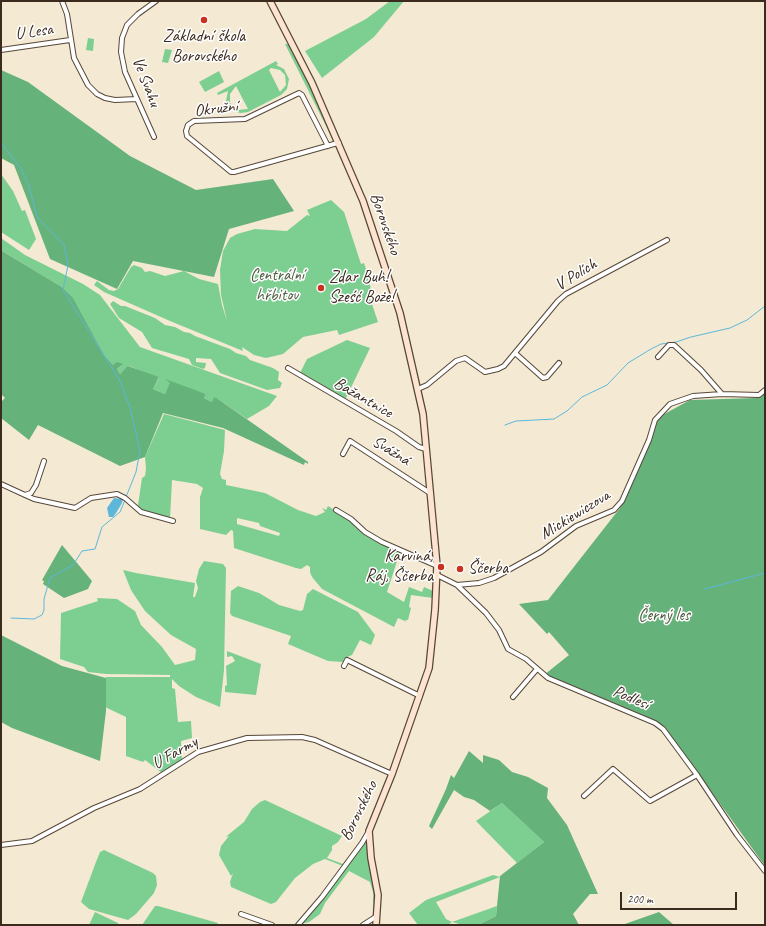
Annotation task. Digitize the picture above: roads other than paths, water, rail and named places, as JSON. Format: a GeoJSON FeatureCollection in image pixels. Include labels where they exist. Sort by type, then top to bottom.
{"type":"FeatureCollection","features":[{"type":"Feature","properties":{"kind":"main road","name":"Borovského"},"geometry":{"type":"LineString","coordinates":[[270,1],[312,83],[339,143],[381,252],[400,314],[423,414],[437,566],[430,668],[392,774],[369,831],[367,841]]}},
{"type":"Feature","properties":{"kind":"main road"},"geometry":{"type":"LineString","coordinates":[[367,841],[372,850],[371,858],[378,895],[376,925]]}},
{"type":"Feature","properties":{"kind":"street","name":"U Lesa"},"geometry":{"type":"LineString","coordinates":[[62,1],[67,14],[70,40],[81,73],[88,85],[97,94],[105,98],[115,100],[137,99]]}},
{"type":"Feature","properties":{"kind":"street","name":"Ve Svahu"},"geometry":{"type":"LineString","coordinates":[[154,137],[131,86],[122,59],[122,38],[132,20],[156,1]]}},
{"type":"Feature","properties":{"kind":"street","name":"U Lesa"},"geometry":{"type":"LineString","coordinates":[[1,50],[70,40]]}},
{"type":"Feature","properties":{"kind":"street","name":"Okružní"},"geometry":{"type":"LineString","coordinates":[[328,146],[302,95],[297,93],[245,119],[194,121],[188,125],[186,131],[187,136],[228,170],[234,172],[339,143]]}},
{"type":"Feature","properties":{"kind":"street","name":"V Polích"},"geometry":{"type":"LineString","coordinates":[[418,389],[427,385],[456,361],[465,358],[485,372],[493,372],[504,366],[558,301],[566,294],[667,240]]}},
{"type":"Feature","properties":{"kind":"street"},"geometry":{"type":"LineString","coordinates":[[658,357],[669,345],[674,345],[701,370],[722,394]]}},
{"type":"Feature","properties":{"kind":"street"},"geometry":{"type":"LineString","coordinates":[[515,353],[543,378],[559,364]]}},
{"type":"Feature","properties":{"kind":"street","name":"Bažantnice"},"geometry":{"type":"LineString","coordinates":[[288,368],[366,415],[396,431],[419,448],[426,449]]}},
{"type":"Feature","properties":{"kind":"street","name":"Mickiewiczova"},"geometry":{"type":"LineString","coordinates":[[457,585],[479,583],[499,575],[541,552],[576,526],[614,510],[622,501],[658,414],[670,404],[693,396],[722,394],[759,395],[765,390]]}},
{"type":"Feature","properties":{"kind":"street","name":"Svážná"},"geometry":{"type":"LineString","coordinates":[[343,454],[350,441],[430,493]]}},
{"type":"Feature","properties":{"kind":"street"},"geometry":{"type":"LineString","coordinates":[[25,495],[31,493],[36,485],[44,461]]}},
{"type":"Feature","properties":{"kind":"street"},"geometry":{"type":"LineString","coordinates":[[1,484],[34,499],[75,508],[91,498],[116,494],[125,498],[141,512],[173,521]]}},
{"type":"Feature","properties":{"kind":"street"},"geometry":{"type":"LineString","coordinates":[[336,510],[352,519],[365,532],[382,542],[437,566]]}},
{"type":"Feature","properties":{"kind":"street"},"geometry":{"type":"LineString","coordinates":[[437,575],[457,585]]}},
{"type":"Feature","properties":{"kind":"street","name":"Podlesí"},"geometry":{"type":"LineString","coordinates":[[457,585],[486,613],[499,630],[508,649],[518,654],[548,678],[655,723],[663,729],[765,871]]}},
{"type":"Feature","properties":{"kind":"street"},"geometry":{"type":"LineString","coordinates":[[344,666],[347,660],[420,696]]}},
{"type":"Feature","properties":{"kind":"street"},"geometry":{"type":"LineString","coordinates":[[513,697],[537,669]]}},
{"type":"Feature","properties":{"kind":"street","name":"U Farmy"},"geometry":{"type":"LineString","coordinates":[[1,845],[32,841],[94,808],[140,789],[198,752],[247,738],[302,737],[315,740],[392,774]]}},
{"type":"Feature","properties":{"kind":"street"},"geometry":{"type":"LineString","coordinates":[[584,796],[613,769],[650,801],[697,775]]}},
{"type":"Feature","properties":{"kind":"street","name":"Borovského"},"geometry":{"type":"LineString","coordinates":[[298,925],[367,841]]}},
{"type":"Feature","properties":{"kind":"street"},"geometry":{"type":"LineString","coordinates":[[241,914],[272,925]]}},
{"type":"Feature","properties":{"kind":"street"},"geometry":{"type":"LineString","coordinates":[[363,925],[377,916]]}},
{"type":"Feature","properties":{"kind":"water"},"geometry":{"type":"Polygon","coordinates":[[[114,498],[123,499],[113,517],[109,517],[107,508],[114,498]]]}},
{"type":"Feature","properties":{"kind":"waterway"},"geometry":{"type":"LineString","coordinates":[[1,143],[21,168],[29,186],[37,217],[64,245],[68,265],[63,290],[119,379],[130,407],[140,451],[136,472],[126,497]]}},
{"type":"Feature","properties":{"kind":"waterway"},"geometry":{"type":"LineString","coordinates":[[505,425],[516,421],[554,419],[567,411],[582,397],[607,385],[628,363],[651,349],[661,344],[676,342],[730,328],[747,320],[765,306]]}},
{"type":"Feature","properties":{"kind":"waterway"},"geometry":{"type":"LineString","coordinates":[[11,618],[34,619],[42,615],[44,610],[44,599],[50,578],[73,565],[82,551],[95,549],[102,527],[120,512],[125,500]]}},
{"type":"Feature","properties":{"kind":"waterway"},"geometry":{"type":"LineString","coordinates":[[705,589],[765,573]]}},
{"type":"Feature","properties":{"kind":"place","name":"Základní škola Borovského"},"geometry":{"type":"Point","coordinates":[204,20]}},
{"type":"Feature","properties":{"kind":"place","name":"Zdar Buh! Sześć Boże!"},"geometry":{"type":"Point","coordinates":[321,288]}},
{"type":"Feature","properties":{"kind":"place","name":"Karviná, Ráj, Ščerba"},"geometry":{"type":"Point","coordinates":[441,567]}},
{"type":"Feature","properties":{"kind":"place","name":"Ščerba"},"geometry":{"type":"Point","coordinates":[460,569]}},
{"type":"Feature","properties":{"kind":"park label","name":"Centrální hřbitov"},"geometry":{"type":"Point","coordinates":[277,286]}},
{"type":"Feature","properties":{"kind":"park label","name":"Černý les"},"geometry":{"type":"Point","coordinates":[664,616]}}]}
